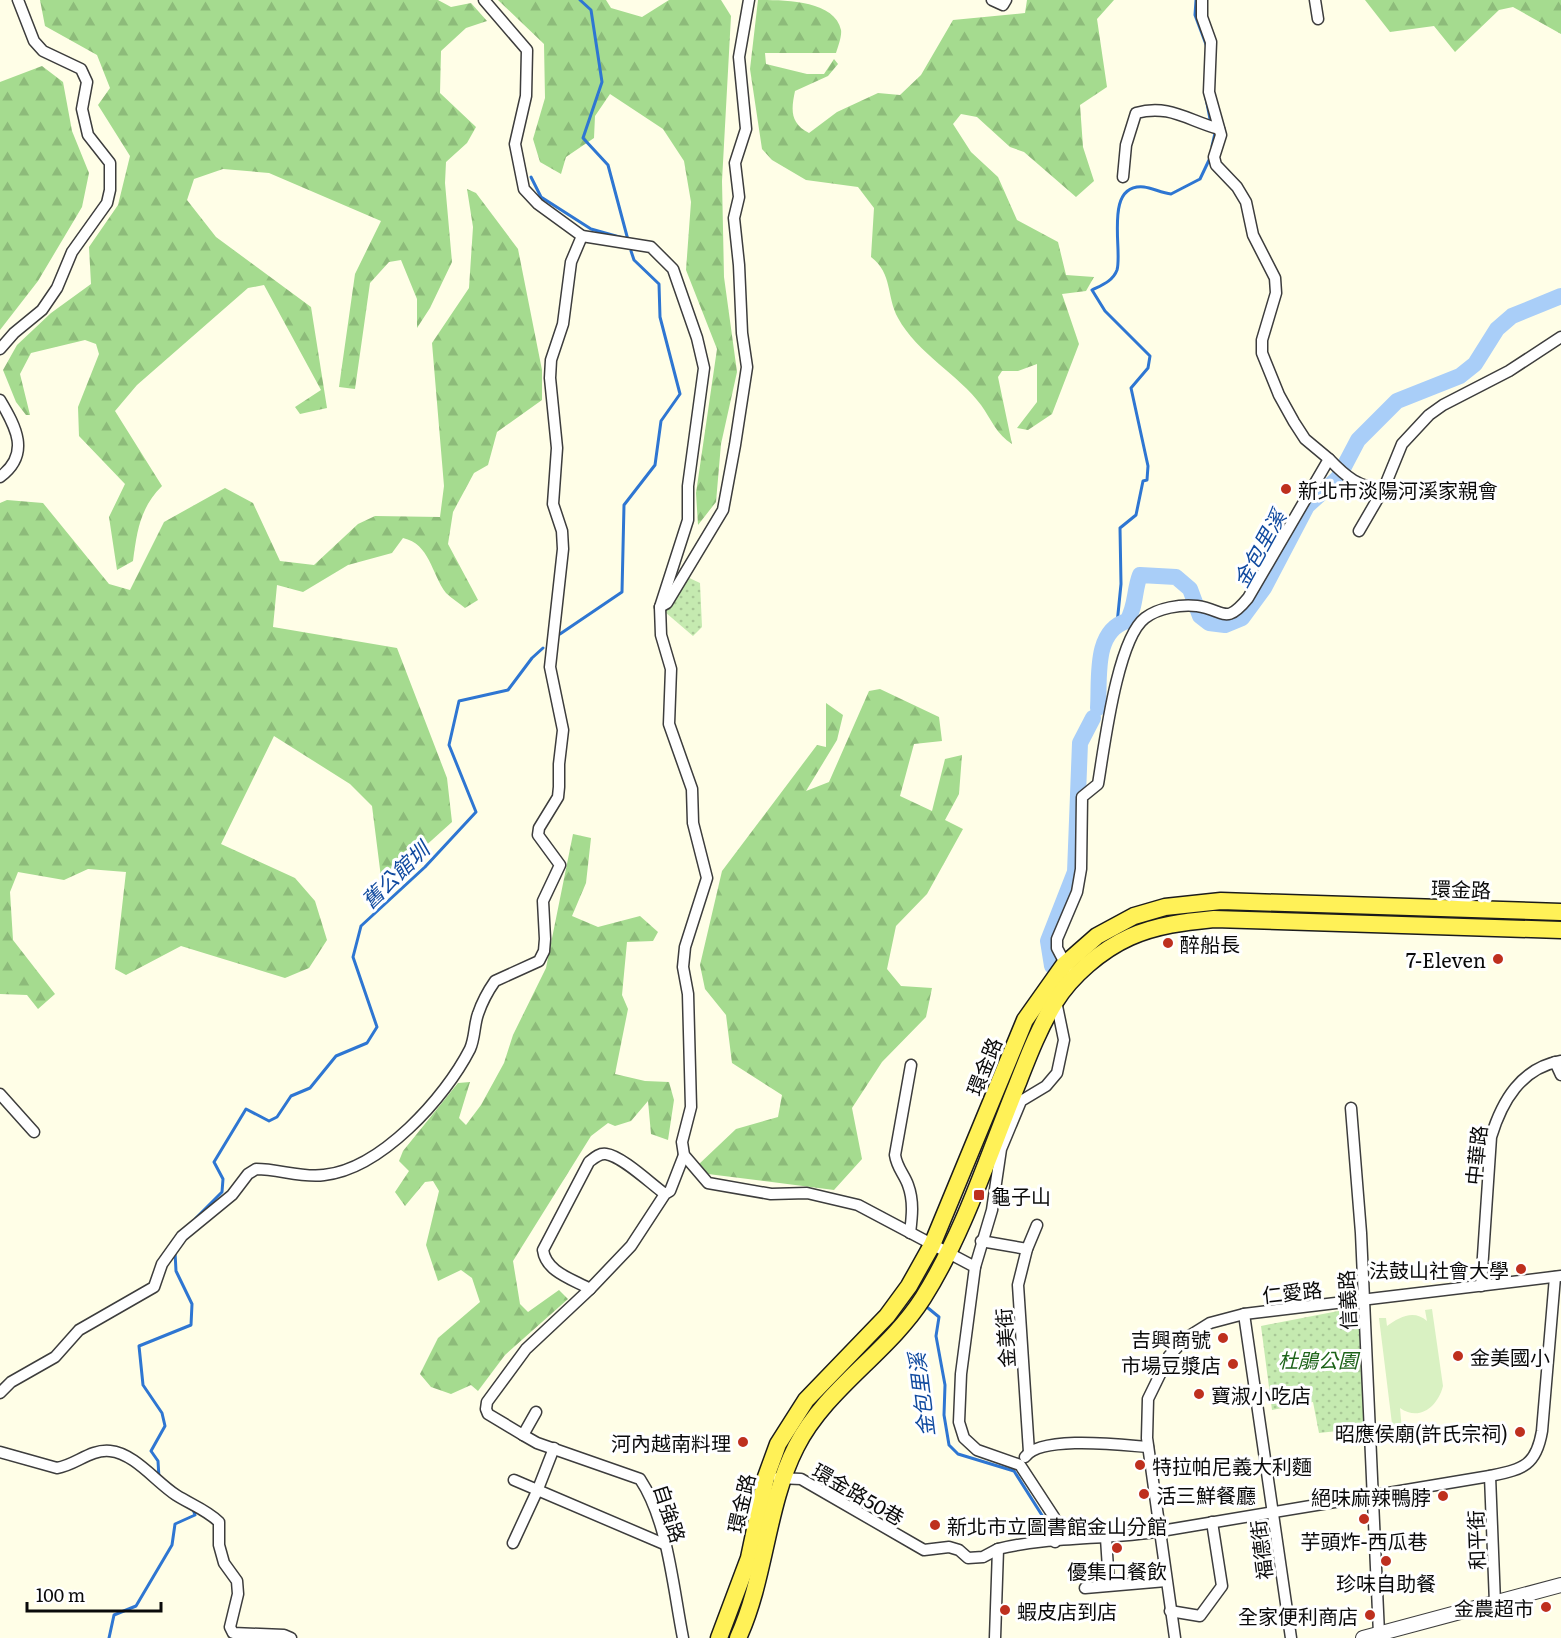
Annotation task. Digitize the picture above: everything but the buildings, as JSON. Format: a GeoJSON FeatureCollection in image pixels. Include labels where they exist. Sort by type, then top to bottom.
{"type":"FeatureCollection","features":[{"type":"Feature","properties":{"kind":"main road","name":"環金路"},"geometry":{"type":"LineString","coordinates":[[738,1638],[750,1611],[760,1578],[778,1444],[806,1401],[887,1316],[909,1286],[932,1245],[1025,1020],[1098,936],[1134,916],[1165,907],[1221,901],[1561,912]]}},
{"type":"Feature","properties":{"kind":"main road","name":"環金路"},"geometry":{"type":"LineString","coordinates":[[719,1638],[774,1478],[821,1410],[902,1325],[922,1299],[948,1252],[1037,1035],[1070,970],[1128,938],[1168,924],[1214,919],[1561,930]]}},
{"type":"Feature","properties":{"kind":"street"},"geometry":{"type":"LineString","coordinates":[[0,349],[14,333],[42,310],[57,288],[72,252],[106,203],[110,190],[110,163],[88,135],[82,109],[87,82],[74,64],[43,51],[34,41],[18,0]]}},
{"type":"Feature","properties":{"kind":"street"},"geometry":{"type":"LineString","coordinates":[[484,0],[526,50],[526,96],[515,144],[524,189],[538,204],[582,236],[651,247],[673,269],[697,338],[704,368],[688,486],[688,520],[660,607],[661,635],[670,669],[669,723],[692,789],[693,823],[707,878],[684,957],[691,1107],[682,1142],[684,1155],[670,1191],[665,1194],[631,1246],[590,1289],[549,1266],[543,1250],[589,1162],[597,1155],[605,1154],[616,1158],[665,1194]]}},
{"type":"Feature","properties":{"kind":"street"},"geometry":{"type":"LineString","coordinates":[[660,607],[667,603],[723,510],[747,377],[734,219],[739,197],[735,163],[746,129],[739,57],[749,0]]}},
{"type":"Feature","properties":{"kind":"street"},"geometry":{"type":"LineString","coordinates":[[992,0],[1003,5],[1005,0]]}},
{"type":"Feature","properties":{"kind":"street"},"geometry":{"type":"LineString","coordinates":[[1202,0],[1202,17],[1211,42],[1209,92],[1221,135],[1214,157],[1216,165],[1237,187],[1246,202],[1253,235],[1275,278],[1274,304],[1262,340],[1266,367],[1305,439],[1357,484],[1384,488]]}},
{"type":"Feature","properties":{"kind":"street"},"geometry":{"type":"LineString","coordinates":[[1315,0],[1318,19]]}},
{"type":"Feature","properties":{"kind":"street"},"geometry":{"type":"LineString","coordinates":[[1123,177],[1126,145],[1136,113],[1165,109],[1219,129]]}},
{"type":"Feature","properties":{"kind":"street"},"geometry":{"type":"LineString","coordinates":[[0,1393],[11,1382],[55,1357],[79,1330],[154,1287],[162,1264],[182,1236],[232,1195],[248,1174],[263,1169],[312,1176],[328,1175],[375,1157],[419,1120],[466,1058],[472,1044],[478,1014],[495,981],[539,962],[544,951],[543,901],[560,865],[538,835],[539,828],[558,797],[563,730],[550,667],[563,549],[562,531],[553,498],[557,448],[550,378],[551,360],[563,324],[571,262],[582,236]]}},
{"type":"Feature","properties":{"kind":"street"},"geometry":{"type":"LineString","coordinates":[[1359,531],[1384,488],[1402,444],[1429,415],[1443,405],[1509,371],[1561,337]]}},
{"type":"Feature","properties":{"kind":"street"},"geometry":{"type":"LineString","coordinates":[[0,400],[16,426],[19,441],[17,456],[8,471],[0,477]]}},
{"type":"Feature","properties":{"kind":"street"},"geometry":{"type":"LineString","coordinates":[[1070,970],[1057,948],[1057,939],[1077,892],[1081,869],[1082,796],[1098,784],[1118,674],[1135,631],[1143,619],[1158,611],[1195,606],[1227,616],[1238,610],[1248,598],[1329,459]]}},
{"type":"Feature","properties":{"kind":"street"},"geometry":{"type":"LineString","coordinates":[[1055,1542],[1054,1517],[1020,1465],[977,1450],[964,1438],[959,1422],[961,1374],[975,1267],[981,1240],[992,1210],[1001,1149],[1021,1101],[1046,1086],[1057,1072],[1064,1040],[1056,1001]]}},
{"type":"Feature","properties":{"kind":"street"},"geometry":{"type":"LineString","coordinates":[[1558,1062],[1561,1075]]}},
{"type":"Feature","properties":{"kind":"street","name":"中華路"},"geometry":{"type":"LineString","coordinates":[[1481,1286],[1491,1137],[1498,1114],[1510,1093],[1523,1080],[1546,1064],[1558,1062]]}},
{"type":"Feature","properties":{"kind":"street"},"geometry":{"type":"LineString","coordinates":[[910,1233],[912,1196],[897,1168],[894,1155],[911,1065]]}},
{"type":"Feature","properties":{"kind":"street"},"geometry":{"type":"LineString","coordinates":[[0,1094],[34,1132]]}},
{"type":"Feature","properties":{"kind":"street","name":"信義路"},"geometry":{"type":"LineString","coordinates":[[1351,1108],[1364,1302],[1379,1634]]}},
{"type":"Feature","properties":{"kind":"street"},"geometry":{"type":"LineString","coordinates":[[684,1155],[708,1183],[771,1194],[807,1193],[858,1205],[975,1267]]}},
{"type":"Feature","properties":{"kind":"street","name":"金美街"},"geometry":{"type":"LineString","coordinates":[[1029,1452],[1018,1285],[1027,1249],[1037,1225]]}},
{"type":"Feature","properties":{"kind":"street"},"geometry":{"type":"LineString","coordinates":[[981,1240],[1027,1249]]}},
{"type":"Feature","properties":{"kind":"street","name":"仁愛路"},"geometry":{"type":"LineString","coordinates":[[1174,1638],[1148,1447],[1148,1399],[1169,1356],[1186,1338],[1210,1323],[1244,1314],[1364,1302],[1558,1276]]}},
{"type":"Feature","properties":{"kind":"street","name":"環金路50巷"},"geometry":{"type":"LineString","coordinates":[[774,1478],[801,1479],[924,1550],[949,1547],[968,1558],[983,1557],[998,1549],[1025,1542],[1106,1538],[1161,1531],[1517,1470],[1531,1462],[1540,1445],[1558,1276]]}},
{"type":"Feature","properties":{"kind":"street","name":"自強路"},"geometry":{"type":"LineString","coordinates":[[590,1289],[526,1349],[487,1402],[486,1409],[488,1414],[537,1443],[640,1479],[651,1500],[664,1544],[683,1638]]}},
{"type":"Feature","properties":{"kind":"street","name":"福德街"},"geometry":{"type":"LineString","coordinates":[[1244,1314],[1291,1638]]}},
{"type":"Feature","properties":{"kind":"street"},"geometry":{"type":"LineString","coordinates":[[522,1435],[536,1412]]}},
{"type":"Feature","properties":{"kind":"street"},"geometry":{"type":"LineString","coordinates":[[1020,1465],[1029,1452],[1042,1446],[1093,1444],[1148,1447]]}},
{"type":"Feature","properties":{"kind":"street"},"geometry":{"type":"LineString","coordinates":[[513,1543],[554,1448]]}},
{"type":"Feature","properties":{"kind":"street"},"geometry":{"type":"LineString","coordinates":[[0,1452],[57,1468],[67,1467],[81,1458],[100,1451],[112,1451],[133,1462],[175,1494],[213,1516],[219,1522],[219,1545],[224,1563],[237,1581],[238,1594],[230,1627],[233,1633],[284,1635],[291,1638]]}},
{"type":"Feature","properties":{"kind":"street","name":"和平街"},"geometry":{"type":"LineString","coordinates":[[1490,1476],[1495,1602]]}},
{"type":"Feature","properties":{"kind":"street"},"geometry":{"type":"LineString","coordinates":[[514,1480],[664,1544]]}},
{"type":"Feature","properties":{"kind":"street"},"geometry":{"type":"LineString","coordinates":[[1170,1611],[1200,1616],[1222,1586],[1212,1521]]}},
{"type":"Feature","properties":{"kind":"street"},"geometry":{"type":"LineString","coordinates":[[1106,1538],[1109,1584]]}},
{"type":"Feature","properties":{"kind":"street"},"geometry":{"type":"LineString","coordinates":[[995,1638],[998,1549]]}},
{"type":"Feature","properties":{"kind":"street"},"geometry":{"type":"LineString","coordinates":[[1085,1588],[1109,1584],[1166,1581]]}},
{"type":"Feature","properties":{"kind":"street"},"geometry":{"type":"LineString","coordinates":[[1363,1638],[1561,1585]]}},
{"type":"Feature","properties":{"kind":"green space"},"geometry":{"type":"Polygon","coordinates":[[[40,0],[438,0],[451,7],[471,3],[487,21],[466,28],[441,51],[440,93],[476,127],[467,143],[446,162],[445,183],[452,262],[430,308],[417,328],[417,299],[401,260],[389,262],[370,283],[355,389],[339,387],[355,274],[381,221],[269,173],[223,169],[194,179],[187,200],[216,237],[311,307],[327,408],[300,414],[295,407],[321,390],[264,285],[248,288],[137,385],[115,411],[162,486],[144,511],[133,561],[117,570],[109,517],[125,484],[79,436],[78,407],[99,354],[96,344],[85,340],[31,353],[20,374],[30,415],[26,415],[16,402],[3,370],[17,345],[51,313],[91,284],[89,247],[118,205],[130,156],[98,105],[110,88],[97,55],[45,26],[40,0]]]}},
{"type":"Feature","properties":{"kind":"green space"},"geometry":{"type":"Polygon","coordinates":[[[498,0],[606,0],[611,8],[642,17],[669,0],[721,0],[731,16],[722,181],[724,277],[737,372],[721,444],[716,502],[698,525],[696,493],[717,349],[686,270],[691,202],[684,161],[663,129],[610,94],[595,116],[594,138],[566,157],[561,174],[540,162],[533,139],[545,98],[544,44],[498,0]]]}},
{"type":"Feature","properties":{"kind":"green space"},"geometry":{"type":"Polygon","coordinates":[[[758,0],[781,0],[819,7],[837,20],[841,30],[836,53],[765,53],[766,64],[807,74],[824,74],[834,59],[838,64],[828,76],[795,91],[793,115],[798,125],[809,133],[837,112],[878,93],[900,95],[921,75],[953,20],[1025,13],[1027,0],[1114,0],[1097,19],[1107,87],[1080,105],[1083,147],[1094,181],[1076,197],[1024,152],[1010,147],[977,117],[961,114],[953,124],[971,152],[998,177],[1017,220],[1058,242],[1066,275],[1094,277],[1086,291],[1062,294],[1079,344],[1052,414],[1028,430],[1017,428],[1037,402],[1037,364],[1018,371],[1002,371],[998,377],[1012,444],[998,431],[972,394],[916,342],[898,318],[883,271],[871,257],[874,208],[858,187],[806,180],[772,160],[762,149],[750,69],[758,0]]]}},
{"type":"Feature","properties":{"kind":"green space"},"geometry":{"type":"Polygon","coordinates":[[[1365,0],[1561,0],[1561,34],[1513,7],[1499,10],[1455,52],[1434,26],[1390,32],[1365,0]]]}},
{"type":"Feature","properties":{"kind":"green space"},"geometry":{"type":"Polygon","coordinates":[[[42,66],[63,82],[72,131],[89,173],[82,207],[38,281],[0,330],[0,82],[42,66]]]}},
{"type":"Feature","properties":{"kind":"green space"},"geometry":{"type":"Polygon","coordinates":[[[467,189],[476,193],[518,249],[542,370],[542,400],[497,432],[488,465],[474,473],[453,512],[448,544],[478,600],[465,608],[450,597],[441,585],[425,553],[412,541],[403,538],[392,553],[348,565],[303,592],[277,585],[273,627],[397,648],[447,778],[452,822],[382,885],[372,806],[350,784],[274,736],[221,844],[295,878],[315,901],[327,940],[309,968],[285,978],[181,946],[126,975],[115,969],[126,872],[88,869],[64,880],[18,872],[10,892],[13,940],[55,994],[38,1009],[27,995],[0,994],[0,503],[7,500],[43,503],[109,584],[130,590],[164,522],[225,488],[253,503],[280,561],[314,565],[358,524],[375,516],[440,517],[444,486],[432,343],[469,288],[473,227],[467,189]]]}},
{"type":"Feature","properties":{"kind":"green space"},"geometry":{"type":"Polygon","coordinates":[[[685,576],[700,583],[702,627],[693,636],[665,612],[685,576]]]}},
{"type":"Feature","properties":{"kind":"green space"},"geometry":{"type":"Polygon","coordinates":[[[880,689],[939,717],[942,741],[914,744],[900,796],[932,811],[945,759],[962,755],[959,794],[945,820],[963,829],[927,894],[896,926],[887,969],[901,986],[932,988],[926,1017],[882,1062],[852,1108],[862,1159],[834,1190],[708,1174],[698,1165],[736,1129],[778,1117],[782,1095],[732,1063],[726,1015],[705,989],[700,965],[722,871],[817,745],[826,747],[826,703],[843,715],[837,740],[806,791],[829,782],[869,691],[880,689]]]}},
{"type":"Feature","properties":{"kind":"green space"},"geometry":{"type":"Polygon","coordinates":[[[573,834],[591,838],[586,883],[572,916],[598,927],[640,916],[658,932],[653,941],[627,942],[622,995],[628,1009],[615,1074],[645,1081],[669,1082],[674,1100],[668,1140],[651,1134],[648,1101],[631,1121],[615,1126],[608,1123],[591,1136],[513,1261],[520,1304],[528,1312],[559,1290],[568,1299],[505,1355],[478,1391],[471,1385],[451,1394],[431,1387],[420,1374],[438,1338],[480,1302],[472,1278],[461,1270],[438,1281],[426,1245],[439,1191],[433,1181],[425,1182],[405,1206],[395,1192],[409,1171],[399,1161],[403,1151],[458,1083],[470,1082],[459,1118],[466,1125],[481,1105],[504,1063],[513,1035],[546,968],[573,834]]]}},
{"type":"Feature","properties":{"kind":"green space","name":"杜鵑公園"},"geometry":{"type":"Polygon","coordinates":[[[1359,1307],[1365,1428],[1319,1433],[1313,1402],[1272,1410],[1261,1326],[1359,1307]]]}},
{"type":"Feature","properties":{"kind":"green space"},"geometry":{"type":"Polygon","coordinates":[[[1432,1309],[1443,1386],[1441,1393],[1427,1410],[1414,1413],[1400,1408],[1402,1431],[1393,1432],[1379,1318],[1386,1318],[1387,1326],[1402,1317],[1412,1315],[1422,1317],[1427,1321],[1425,1310],[1432,1309]]]}},
{"type":"Feature","properties":{"kind":"waterway","name":"舊公館圳"},"geometry":{"type":"LineString","coordinates":[[580,0],[591,10],[602,82],[583,138],[608,165],[628,240]]}},
{"type":"Feature","properties":{"kind":"waterway"},"geometry":{"type":"LineString","coordinates":[[1196,0],[1195,15],[1207,47]]}},
{"type":"Feature","properties":{"kind":"waterway"},"geometry":{"type":"LineString","coordinates":[[1205,93],[1210,119]]}},
{"type":"Feature","properties":{"kind":"waterway"},"geometry":{"type":"LineString","coordinates":[[1212,146],[1215,133]]}},
{"type":"Feature","properties":{"kind":"waterway"},"geometry":{"type":"LineString","coordinates":[[1117,624],[1121,584],[1120,528],[1136,515],[1143,481],[1147,480],[1148,466],[1131,388],[1148,368],[1150,356],[1105,311],[1092,290],[1110,280],[1117,270],[1117,220],[1123,196],[1131,189],[1144,187],[1171,194],[1200,179],[1210,158]]}},
{"type":"Feature","properties":{"kind":"waterway"},"geometry":{"type":"LineString","coordinates":[[531,177],[541,197],[591,229],[623,238]]}},
{"type":"Feature","properties":{"kind":"waterway","name":"舊公館圳"},"geometry":{"type":"LineString","coordinates":[[560,634],[622,592],[624,505],[655,465],[661,421],[680,394],[660,317],[659,284],[634,260],[631,251]]}},
{"type":"Feature","properties":{"kind":"waterway","name":"金包里溪"},"geometry":{"type":"LineString","coordinates":[[1098,708],[1100,657],[1103,645],[1116,626],[1127,621],[1130,616],[1140,575],[1176,577],[1190,589],[1200,616],[1209,623],[1225,625],[1242,618],[1264,588],[1307,506],[1338,478],[1358,440],[1397,401],[1460,376],[1475,364],[1497,329],[1512,316],[1561,296]]}},
{"type":"Feature","properties":{"kind":"waterway","name":"舊公館圳"},"geometry":{"type":"LineString","coordinates":[[196,1218],[222,1192],[223,1179],[214,1162],[246,1109],[269,1121],[277,1117],[291,1096],[310,1088],[336,1056],[367,1043],[377,1027],[353,957],[361,926],[425,867],[476,812],[449,745],[459,701],[508,690],[532,658],[543,648]]}},
{"type":"Feature","properties":{"kind":"waterway"},"geometry":{"type":"LineString","coordinates":[[1052,966],[1048,941],[1075,872],[1080,743],[1093,718]]}},
{"type":"Feature","properties":{"kind":"waterway","name":"舊公館圳"},"geometry":{"type":"LineString","coordinates":[[159,1478],[158,1461],[151,1451],[165,1426],[162,1413],[143,1385],[139,1346],[191,1325],[192,1304],[176,1271],[175,1252]]}},
{"type":"Feature","properties":{"kind":"waterway","name":"金包里溪"},"geometry":{"type":"LineString","coordinates":[[928,1308],[939,1317],[936,1336],[945,1385],[944,1415],[949,1445],[958,1454],[1014,1471],[1045,1520],[1047,1536]]}},
{"type":"Feature","properties":{"kind":"waterway","name":"舊公館圳"},"geometry":{"type":"LineString","coordinates":[[109,1638],[114,1615],[136,1606],[172,1545],[175,1524],[195,1515],[193,1509]]}},
{"type":"Feature","properties":{"kind":"place","name":"新北市淡陽河溪家親會"},"geometry":{"type":"Point","coordinates":[1286,489]}},
{"type":"Feature","properties":{"kind":"place","name":"醉船長"},"geometry":{"type":"Point","coordinates":[1168,943]}},
{"type":"Feature","properties":{"kind":"place","name":"7-Eleven"},"geometry":{"type":"Point","coordinates":[1498,959]}},
{"type":"Feature","properties":{"kind":"place","name":"龜子山"},"geometry":{"type":"Point","coordinates":[979,1195]}},
{"type":"Feature","properties":{"kind":"place","name":"法鼓山社會大學"},"geometry":{"type":"Point","coordinates":[1521,1269]}},
{"type":"Feature","properties":{"kind":"place","name":"吉興商號"},"geometry":{"type":"Point","coordinates":[1223,1338]}},
{"type":"Feature","properties":{"kind":"place","name":"金美國小"},"geometry":{"type":"Point","coordinates":[1458,1356]}},
{"type":"Feature","properties":{"kind":"place","name":"市場豆漿店"},"geometry":{"type":"Point","coordinates":[1233,1364]}},
{"type":"Feature","properties":{"kind":"place","name":"寶淑小吃店"},"geometry":{"type":"Point","coordinates":[1199,1394]}},
{"type":"Feature","properties":{"kind":"place","name":"昭應侯廟(許氏宗祠)"},"geometry":{"type":"Point","coordinates":[1520,1432]}},
{"type":"Feature","properties":{"kind":"place","name":"河內越南料理"},"geometry":{"type":"Point","coordinates":[743,1442]}},
{"type":"Feature","properties":{"kind":"place","name":"特拉帕尼義大利麵"},"geometry":{"type":"Point","coordinates":[1140,1465]}},
{"type":"Feature","properties":{"kind":"place","name":"活三鮮餐廳"},"geometry":{"type":"Point","coordinates":[1144,1494]}},
{"type":"Feature","properties":{"kind":"place","name":"絕味麻辣鴨脖"},"geometry":{"type":"Point","coordinates":[1443,1496]}},
{"type":"Feature","properties":{"kind":"place","name":"芋頭炸-西瓜巷"},"geometry":{"type":"Point","coordinates":[1364,1519]}},
{"type":"Feature","properties":{"kind":"place","name":"新北市立圖書館金山分館"},"geometry":{"type":"Point","coordinates":[935,1525]}},
{"type":"Feature","properties":{"kind":"place","name":"優集口餐飲"},"geometry":{"type":"Point","coordinates":[1117,1548]}},
{"type":"Feature","properties":{"kind":"place","name":"珍味自助餐"},"geometry":{"type":"Point","coordinates":[1386,1561]}},
{"type":"Feature","properties":{"kind":"place","name":"金農超市"},"geometry":{"type":"Point","coordinates":[1546,1607]}},
{"type":"Feature","properties":{"kind":"place","name":"蝦皮店到店"},"geometry":{"type":"Point","coordinates":[1005,1610]}},
{"type":"Feature","properties":{"kind":"place","name":"全家便利商店"},"geometry":{"type":"Point","coordinates":[1370,1615]}}]}
